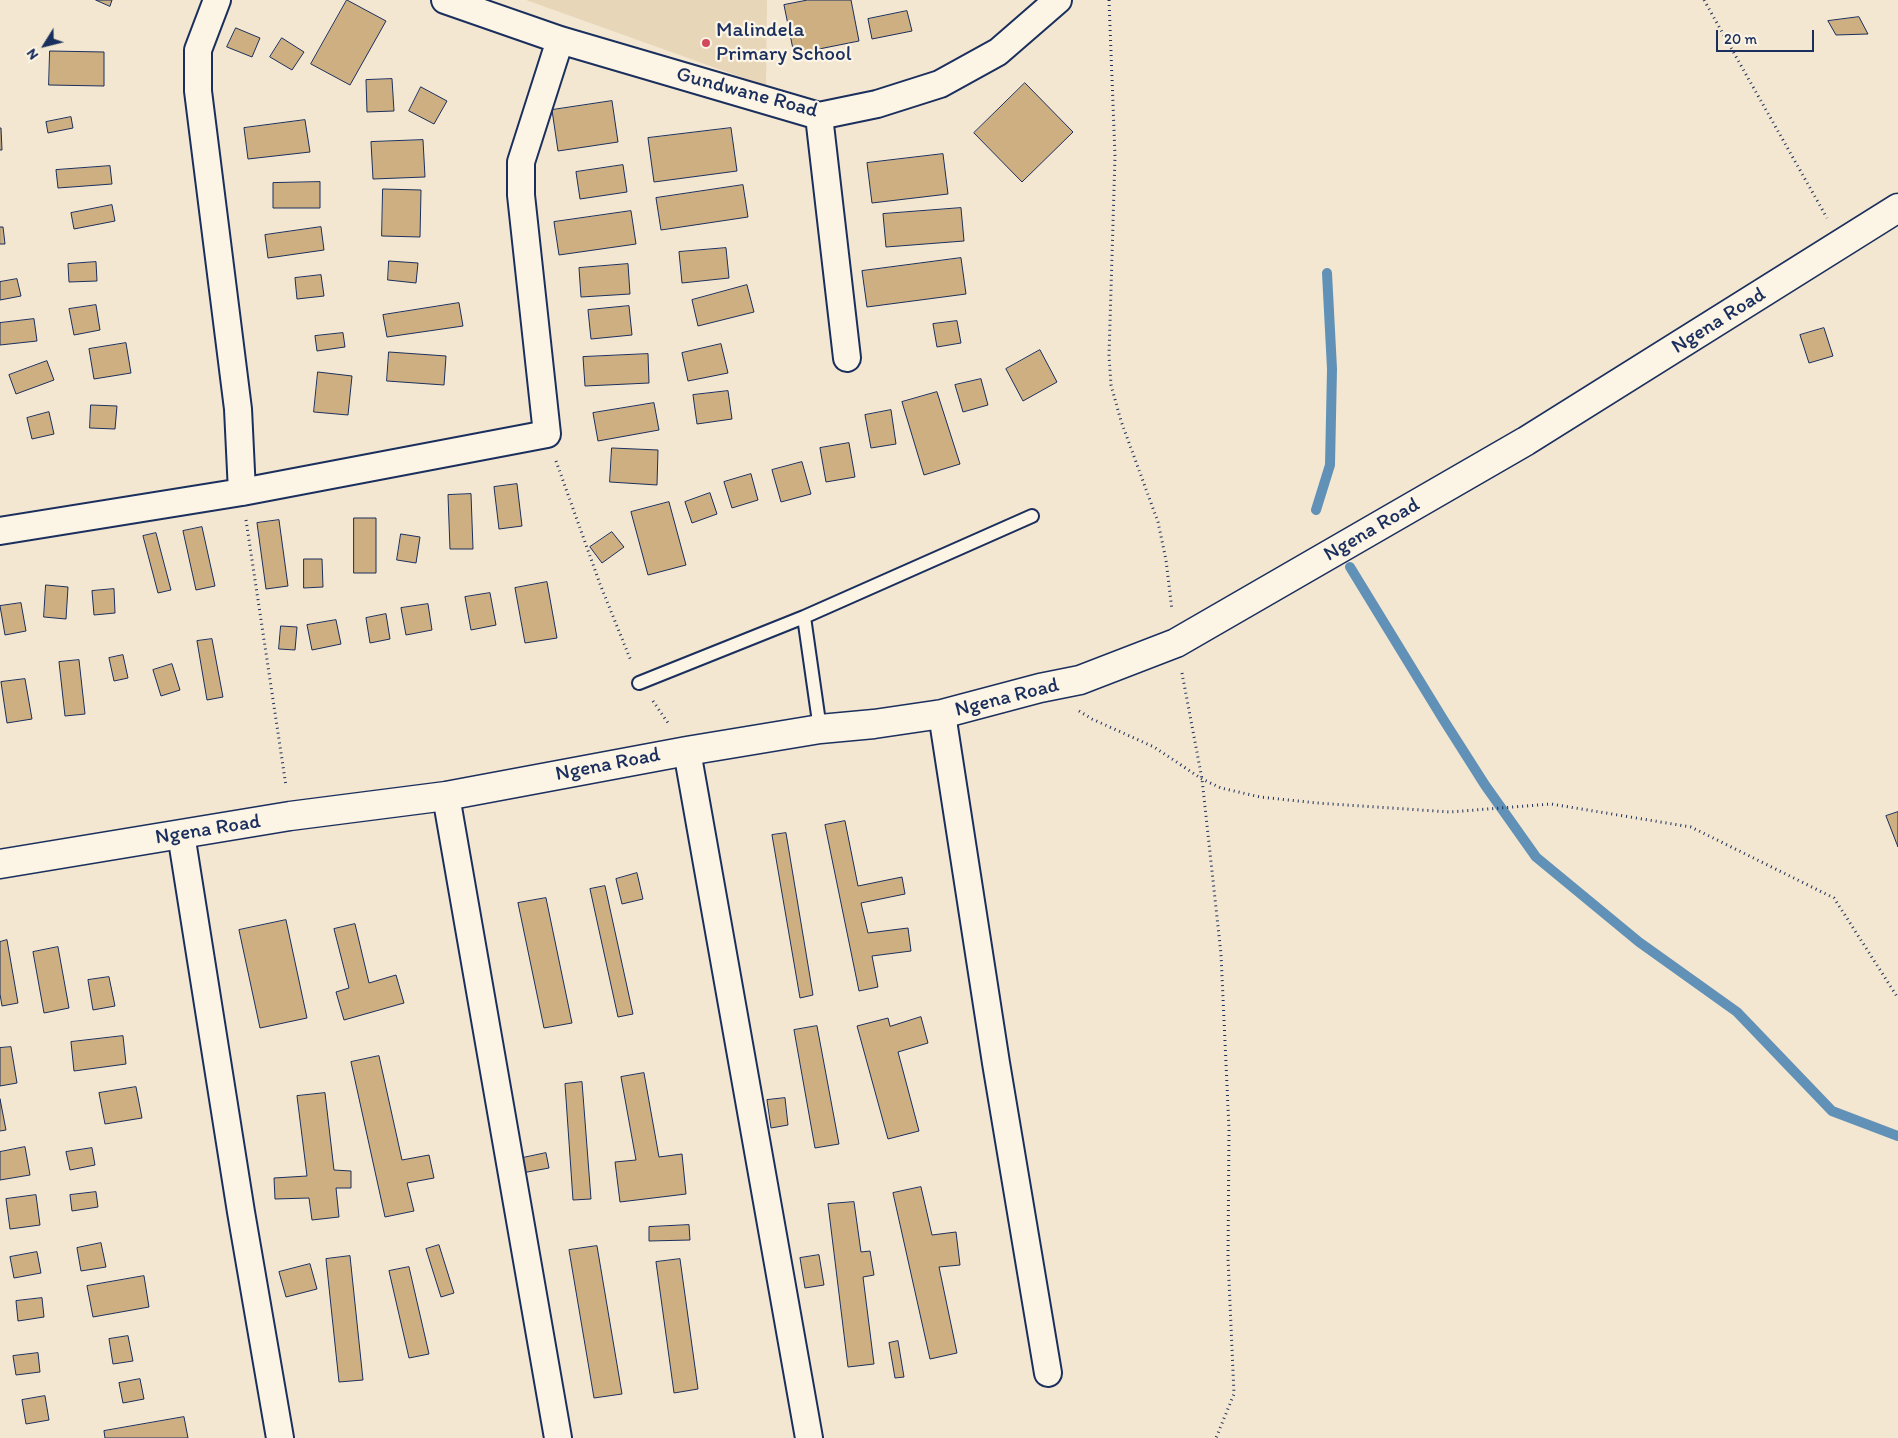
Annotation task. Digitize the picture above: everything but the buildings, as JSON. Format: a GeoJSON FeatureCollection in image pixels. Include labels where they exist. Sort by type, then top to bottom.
{"type":"FeatureCollection","features":[{"type":"Feature","properties":{"kind":"street"},"geometry":{"type":"LineString","coordinates":[[217,0],[198,50],[198,92],[238,409],[242,492]]}},
{"type":"Feature","properties":{"kind":"street","name":"Gundwane Road"},"geometry":{"type":"LineString","coordinates":[[445,0],[560,40],[819,116],[877,104],[940,84],[998,52],[1058,0]]}},
{"type":"Feature","properties":{"kind":"street"},"geometry":{"type":"LineString","coordinates":[[0,531],[242,492],[547,434],[521,195],[521,162],[560,40]]}},
{"type":"Feature","properties":{"kind":"street"},"geometry":{"type":"LineString","coordinates":[[819,116],[847,358]]}},
{"type":"Feature","properties":{"kind":"street","name":"Ngena Road"},"geometry":{"type":"LineString","coordinates":[[0,864],[290,816],[446,796],[687,751],[820,729],[874,724],[942,714],[1040,688],[1080,680],[1176,643],[1526,442],[1898,208]]}},
{"type":"Feature","properties":{"kind":"street"},"geometry":{"type":"LineString","coordinates":[[942,714],[993,1044],[1048,1373]]}},
{"type":"Feature","properties":{"kind":"street"},"geometry":{"type":"LineString","coordinates":[[687,751],[809,1438]]}},
{"type":"Feature","properties":{"kind":"street"},"geometry":{"type":"LineString","coordinates":[[446,796],[550,1436]]}},
{"type":"Feature","properties":{"kind":"street"},"geometry":{"type":"LineString","coordinates":[[181,834],[240,1212],[280,1438]]}},
{"type":"Feature","properties":{"kind":"lane"},"geometry":{"type":"LineString","coordinates":[[640,683],[804,618],[1032,516]]}},
{"type":"Feature","properties":{"kind":"lane"},"geometry":{"type":"LineString","coordinates":[[804,618],[820,729]]}},
{"type":"Feature","properties":{"kind":"path"},"geometry":{"type":"LineString","coordinates":[[1109,0],[1115,156],[1109,356],[1111,384],[1121,420],[1158,522],[1166,560],[1176,643],[1202,779],[1222,954],[1229,1129],[1228,1258],[1234,1394],[1216,1438]]}},
{"type":"Feature","properties":{"kind":"path"},"geometry":{"type":"LineString","coordinates":[[1704,0],[1842,244]]}},
{"type":"Feature","properties":{"kind":"path"},"geometry":{"type":"LineString","coordinates":[[547,434],[600,584],[640,683],[687,751]]}},
{"type":"Feature","properties":{"kind":"path"},"geometry":{"type":"LineString","coordinates":[[242,492],[290,816]]}},
{"type":"Feature","properties":{"kind":"path"},"geometry":{"type":"LineString","coordinates":[[1040,688],[1092,719],[1154,747],[1202,779],[1221,788],[1260,797],[1450,812],[1551,804],[1691,828],[1834,898],[1898,998]]}},
{"type":"Feature","properties":{"kind":"shaded area","name":"Malindela Primary School"},"geometry":{"type":"Polygon","coordinates":[[[526,0],[767,0],[766,86],[526,0]]]}},
{"type":"Feature","properties":{"kind":"waterway"},"geometry":{"type":"LineString","coordinates":[[1316,510],[1330,465],[1332,369],[1327,273]]}},
{"type":"Feature","properties":{"kind":"waterway"},"geometry":{"type":"LineString","coordinates":[[1350,567],[1485,785],[1536,857],[1639,942],[1737,1012],[1832,1111],[1898,1136]]}},
{"type":"Feature","properties":{"kind":"place","name":"Malindela Primary School"},"geometry":{"type":"Point","coordinates":[706,43]}}]}
